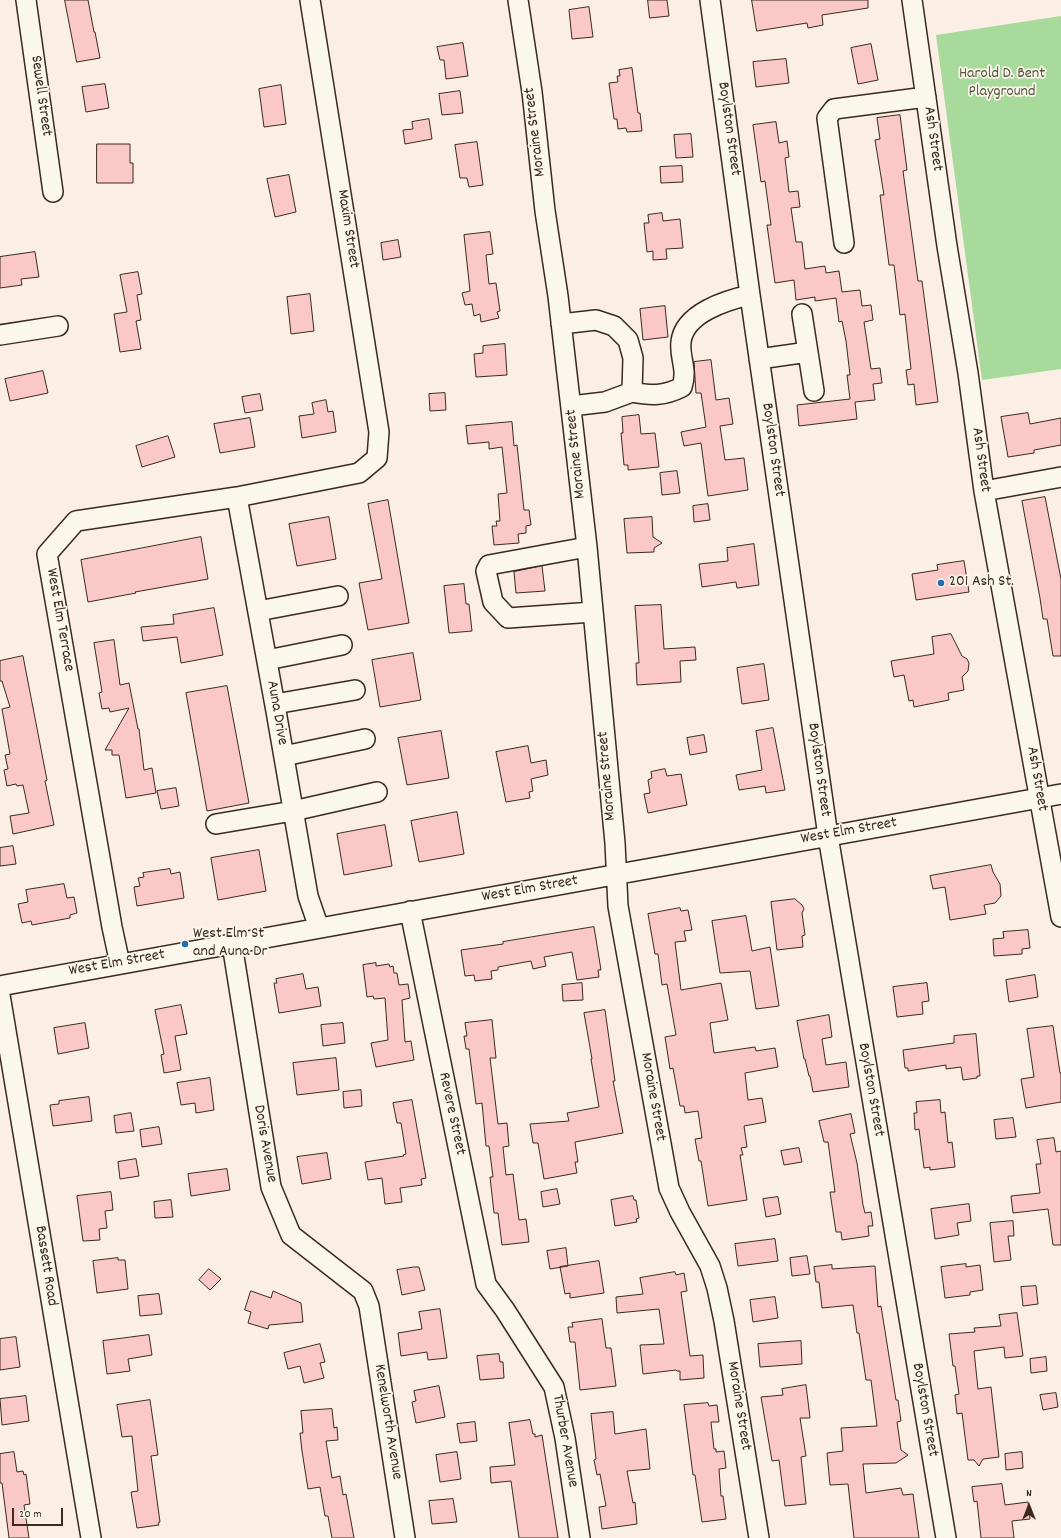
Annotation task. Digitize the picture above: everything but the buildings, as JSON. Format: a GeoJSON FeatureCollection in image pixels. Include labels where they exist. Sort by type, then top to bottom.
{"type":"FeatureCollection","features":[{"type":"Feature","properties":{"kind":"street","name":"Sewell Street"},"geometry":{"type":"LineString","coordinates":[[26,0],[53,192]]}},
{"type":"Feature","properties":{"kind":"street","name":"Maxim Street"},"geometry":{"type":"LineString","coordinates":[[310,0],[380,432],[376,458]]}},
{"type":"Feature","properties":{"kind":"street","name":"Moraine Street"},"geometry":{"type":"LineString","coordinates":[[518,0],[532,92],[545,211],[561,324],[587,547],[615,843],[618,906],[669,1188],[680,1212],[710,1266],[717,1288],[724,1321],[759,1538]]}},
{"type":"Feature","properties":{"kind":"street","name":"Boylston Street"},"geometry":{"type":"LineString","coordinates":[[710,0],[759,359],[828,836],[946,1538]]}},
{"type":"Feature","properties":{"kind":"street","name":"Ash Street"},"geometry":{"type":"LineString","coordinates":[[912,0],[947,246],[968,373],[984,491],[1061,917]]}},
{"type":"Feature","properties":{"kind":"street"},"geometry":{"type":"LineString","coordinates":[[844,243],[828,118],[834,109],[926,97]]}},
{"type":"Feature","properties":{"kind":"street"},"geometry":{"type":"LineString","coordinates":[[571,406],[605,402],[632,392],[649,395],[669,393],[682,387],[685,377],[681,342],[688,324],[711,308],[730,300],[750,295]]}},
{"type":"Feature","properties":{"kind":"street"},"geometry":{"type":"LineString","coordinates":[[802,314],[814,391]]}},
{"type":"Feature","properties":{"kind":"street"},"geometry":{"type":"LineString","coordinates":[[561,324],[596,320],[614,326],[628,340],[633,358],[632,392]]}},
{"type":"Feature","properties":{"kind":"street"},"geometry":{"type":"LineString","coordinates":[[0,335],[58,326]]}},
{"type":"Feature","properties":{"kind":"street"},"geometry":{"type":"LineString","coordinates":[[759,359],[808,352]]}},
{"type":"Feature","properties":{"kind":"street","name":"West Elm Terrace"},"geometry":{"type":"LineString","coordinates":[[120,964],[47,554],[76,521],[237,497],[359,473],[376,458]]}},
{"type":"Feature","properties":{"kind":"street"},"geometry":{"type":"LineString","coordinates":[[984,491],[1061,478]]}},
{"type":"Feature","properties":{"kind":"street","name":"Auna Drive"},"geometry":{"type":"LineString","coordinates":[[237,497],[308,896],[319,928]]}},
{"type":"Feature","properties":{"kind":"street"},"geometry":{"type":"LineString","coordinates":[[587,547],[489,564],[486,571],[493,602],[508,618],[593,612]]}},
{"type":"Feature","properties":{"kind":"street"},"geometry":{"type":"LineString","coordinates":[[258,611],[338,596]]}},
{"type":"Feature","properties":{"kind":"street"},"geometry":{"type":"LineString","coordinates":[[267,660],[342,645]]}},
{"type":"Feature","properties":{"kind":"street"},"geometry":{"type":"LineString","coordinates":[[275,704],[355,690]]}},
{"type":"Feature","properties":{"kind":"street"},"geometry":{"type":"LineString","coordinates":[[284,756],[365,739]]}},
{"type":"Feature","properties":{"kind":"street"},"geometry":{"type":"LineString","coordinates":[[216,824],[293,811],[377,792]]}},
{"type":"Feature","properties":{"kind":"street","name":"West Elm Street"},"geometry":{"type":"LineString","coordinates":[[0,986],[1061,794]]}},
{"type":"Feature","properties":{"kind":"street","name":"Revere Street"},"geometry":{"type":"LineString","coordinates":[[410,911],[486,1284],[505,1310]]}},
{"type":"Feature","properties":{"kind":"street","name":"Doris Avenue"},"geometry":{"type":"LineString","coordinates":[[232,944],[271,1187],[291,1236],[363,1291],[369,1306]]}},
{"type":"Feature","properties":{"kind":"street","name":"Bassett Road"},"geometry":{"type":"LineString","coordinates":[[0,995],[91,1538]]}},
{"type":"Feature","properties":{"kind":"street","name":"Kenelworth Avenue"},"geometry":{"type":"LineString","coordinates":[[369,1306],[405,1538]]}},
{"type":"Feature","properties":{"kind":"street","name":"Thurber Avenue"},"geometry":{"type":"LineString","coordinates":[[505,1310],[554,1387],[565,1438],[580,1538]]}},
{"type":"Feature","properties":{"kind":"green space","name":"Harold D. Bent Playground"},"geometry":{"type":"Polygon","coordinates":[[[1061,16],[1061,369],[982,380],[936,35],[1061,16]]]}},
{"type":"Feature","properties":{"kind":"place","name":"201 Ash St."},"geometry":{"type":"Point","coordinates":[941,583]}},
{"type":"Feature","properties":{"kind":"place","name":"West Elm St and Auna Dr"},"geometry":{"type":"Point","coordinates":[185,944]}}]}
